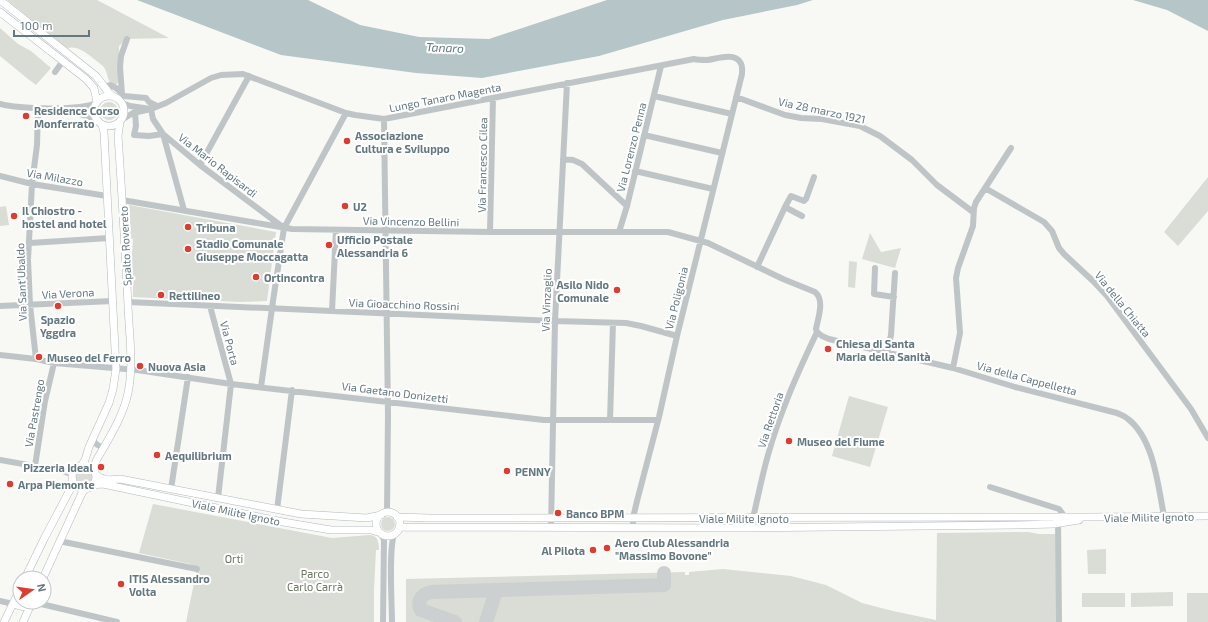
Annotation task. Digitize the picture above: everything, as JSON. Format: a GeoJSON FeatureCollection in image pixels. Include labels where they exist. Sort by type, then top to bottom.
{"type":"FeatureCollection","features":[{"type":"Feature","properties":{"kind":"main road"},"geometry":{"type":"LineString","coordinates":[[0,0],[96,76],[114,97],[122,103],[124,110],[121,121],[115,126],[111,127],[102,125],[96,119],[94,111],[97,102],[95,91],[86,79],[0,12]]}},
{"type":"Feature","properties":{"kind":"main road"},"geometry":{"type":"LineString","coordinates":[[97,102],[105,97],[114,97]]}},
{"type":"Feature","properties":{"kind":"main road","name":"Spalto Rovereto"},"geometry":{"type":"LineString","coordinates":[[95,473],[94,466],[118,421],[130,382],[128,302],[118,133],[121,121]]}},
{"type":"Feature","properties":{"kind":"main road","name":"Spalto Rovereto"},"geometry":{"type":"LineString","coordinates":[[81,466],[85,460],[109,403],[116,369],[104,132],[102,125]]}},
{"type":"Feature","properties":{"kind":"main road"},"geometry":{"type":"LineString","coordinates":[[29,570],[72,486],[76,469],[81,466],[89,466],[95,473],[95,480],[82,493],[47,570]]}},
{"type":"Feature","properties":{"kind":"main road","name":"Viale Milite Ignoto"},"geometry":{"type":"LineString","coordinates":[[95,473],[101,478],[108,480],[120,479],[301,514],[367,518],[384,514]]}},
{"type":"Feature","properties":{"kind":"main road"},"geometry":{"type":"LineString","coordinates":[[73,478],[78,486],[89,487]]}},
{"type":"Feature","properties":{"kind":"main road","name":"Viale Milite Ignoto"},"geometry":{"type":"LineString","coordinates":[[89,487],[102,484],[283,522],[331,530],[371,530],[381,533]]}},
{"type":"Feature","properties":{"kind":"main road"},"geometry":{"type":"LineString","coordinates":[[384,514],[394,514],[397,517],[400,522],[397,530],[388,536],[381,533],[377,529],[376,523],[384,514]]}},
{"type":"Feature","properties":{"kind":"main road","name":"Viale Milite Ignoto"},"geometry":{"type":"LineString","coordinates":[[397,530],[753,528],[1090,517],[1208,516]]}},
{"type":"Feature","properties":{"kind":"main road","name":"Viale Milite Ignoto"},"geometry":{"type":"LineString","coordinates":[[397,517],[1060,519]]}},
{"type":"Feature","properties":{"kind":"main road"},"geometry":{"type":"LineString","coordinates":[[4,622],[12,606]]}},
{"type":"Feature","properties":{"kind":"main road"},"geometry":{"type":"LineString","coordinates":[[23,622],[30,610]]}},
{"type":"Feature","properties":{"kind":"street"},"geometry":{"type":"LineString","coordinates":[[122,94],[120,67],[121,56],[127,39]]}},
{"type":"Feature","properties":{"kind":"street","name":"Lungo Tanaro Magenta"},"geometry":{"type":"LineString","coordinates":[[121,121],[128,115],[166,103],[210,78],[221,75],[243,74],[354,115],[384,119],[694,59],[706,60],[728,57],[736,58],[740,61],[742,66],[742,74]]}},
{"type":"Feature","properties":{"kind":"street"},"geometry":{"type":"LineString","coordinates":[[55,72],[63,61]]}},
{"type":"Feature","properties":{"kind":"street","name":"Via Lorenzo Penna"},"geometry":{"type":"LineString","coordinates":[[619,232],[627,206],[661,66]]}},
{"type":"Feature","properties":{"kind":"street","name":"Via Poligonia"},"geometry":{"type":"LineString","coordinates":[[633,528],[633,518],[742,74]]}},
{"type":"Feature","properties":{"kind":"street"},"geometry":{"type":"LineString","coordinates":[[200,165],[249,76]]}},
{"type":"Feature","properties":{"kind":"street","name":"Via Vinzaglio"},"geometry":{"type":"LineString","coordinates":[[551,528],[555,322],[567,83]]}},
{"type":"Feature","properties":{"kind":"street"},"geometry":{"type":"LineString","coordinates":[[105,87],[110,86],[116,88],[122,94],[130,97],[146,98],[154,108]]}},
{"type":"Feature","properties":{"kind":"street"},"geometry":{"type":"LineString","coordinates":[[654,96],[732,114]]}},
{"type":"Feature","properties":{"kind":"street","name":"Via 28 marzo 1921"},"geometry":{"type":"LineString","coordinates":[[736,97],[801,118],[860,126],[880,136],[912,160],[937,185],[974,212]]}},
{"type":"Feature","properties":{"kind":"street","name":"Via Francesco Cilea"},"geometry":{"type":"LineString","coordinates":[[490,232],[492,98]]}},
{"type":"Feature","properties":{"kind":"street"},"geometry":{"type":"LineString","coordinates":[[0,104],[38,108],[60,108],[92,105],[97,102]]}},
{"type":"Feature","properties":{"kind":"street"},"geometry":{"type":"LineString","coordinates":[[122,103],[130,106],[154,108]]}},
{"type":"Feature","properties":{"kind":"street"},"geometry":{"type":"LineString","coordinates":[[0,109],[9,106]]}},
{"type":"Feature","properties":{"kind":"street","name":"Via Sant'Ubaldo"},"geometry":{"type":"LineString","coordinates":[[36,359],[30,305],[28,260],[38,108]]}},
{"type":"Feature","properties":{"kind":"street"},"geometry":{"type":"LineString","coordinates":[[60,108],[96,119]]}},
{"type":"Feature","properties":{"kind":"street","name":"Via Mario Rapisardi"},"geometry":{"type":"LineString","coordinates":[[154,108],[153,119],[163,134],[200,165],[284,228]]}},
{"type":"Feature","properties":{"kind":"street"},"geometry":{"type":"LineString","coordinates":[[135,112],[136,126],[134,135],[149,136],[163,134],[184,210]]}},
{"type":"Feature","properties":{"kind":"street"},"geometry":{"type":"LineString","coordinates":[[261,387],[284,228],[346,112]]}},
{"type":"Feature","properties":{"kind":"street"},"geometry":{"type":"LineString","coordinates":[[384,119],[387,402],[384,514]]}},
{"type":"Feature","properties":{"kind":"street"},"geometry":{"type":"LineString","coordinates":[[644,135],[722,153]]}},
{"type":"Feature","properties":{"kind":"street"},"geometry":{"type":"LineString","coordinates":[[953,368],[960,333],[956,278],[958,268],[973,226],[976,202],[1011,148]]}},
{"type":"Feature","properties":{"kind":"street"},"geometry":{"type":"LineString","coordinates":[[563,159],[573,160],[582,164],[627,206]]}},
{"type":"Feature","properties":{"kind":"street"},"geometry":{"type":"LineString","coordinates":[[635,171],[714,189]]}},
{"type":"Feature","properties":{"kind":"street","name":"Via Milazzo"},"geometry":{"type":"LineString","coordinates":[[0,176],[32,184],[107,196]]}},
{"type":"Feature","properties":{"kind":"street"},"geometry":{"type":"LineString","coordinates":[[757,267],[791,196],[804,201],[814,177]]}},
{"type":"Feature","properties":{"kind":"street","name":"Via della Chiatta"},"geometry":{"type":"LineString","coordinates":[[985,188],[1044,222],[1050,227],[1062,252],[1101,290],[1191,409],[1208,438]]}},
{"type":"Feature","properties":{"kind":"street","name":"Via Vincenzo Bellini"},"geometry":{"type":"LineString","coordinates":[[122,200],[284,228],[490,232],[668,232],[717,247],[757,267],[818,294],[820,300],[816,329],[817,332]]}},
{"type":"Feature","properties":{"kind":"street"},"geometry":{"type":"LineString","coordinates":[[785,207],[802,216]]}},
{"type":"Feature","properties":{"kind":"street"},"geometry":{"type":"LineString","coordinates":[[332,311],[336,230]]}},
{"type":"Feature","properties":{"kind":"street"},"geometry":{"type":"LineString","coordinates":[[30,243],[109,238]]}},
{"type":"Feature","properties":{"kind":"street"},"geometry":{"type":"LineString","coordinates":[[875,268],[874,294],[894,297]]}},
{"type":"Feature","properties":{"kind":"street"},"geometry":{"type":"LineString","coordinates":[[887,353],[891,335],[895,273]]}},
{"type":"Feature","properties":{"kind":"street","name":"Via Verona"},"geometry":{"type":"LineString","coordinates":[[0,306],[113,301]]}},
{"type":"Feature","properties":{"kind":"street","name":"Via Gioacchino Rossini"},"geometry":{"type":"LineString","coordinates":[[128,302],[555,322],[626,323],[677,336]]}},
{"type":"Feature","properties":{"kind":"street","name":"Via Porta"},"geometry":{"type":"LineString","coordinates":[[210,306],[231,384]]}},
{"type":"Feature","properties":{"kind":"street"},"geometry":{"type":"LineString","coordinates":[[610,420],[613,323]]}},
{"type":"Feature","properties":{"kind":"street","name":"Via della Cappelletta"},"geometry":{"type":"LineString","coordinates":[[817,332],[829,339],[953,368],[1015,387],[1117,413],[1128,419],[1138,429],[1147,444],[1153,459],[1164,516]]}},
{"type":"Feature","properties":{"kind":"street","name":"Via Rettoria"},"geometry":{"type":"LineString","coordinates":[[753,528],[753,518],[768,454],[776,429],[799,370],[817,332]]}},
{"type":"Feature","properties":{"kind":"street","name":"Via Gaetano Donizetti"},"geometry":{"type":"LineString","coordinates":[[0,355],[36,359],[54,363],[130,370],[231,384],[553,420],[658,420]]}},
{"type":"Feature","properties":{"kind":"street","name":"Via Pastrengo"},"geometry":{"type":"LineString","coordinates":[[35,466],[45,401],[54,363]]}},
{"type":"Feature","properties":{"kind":"street"},"geometry":{"type":"LineString","coordinates":[[171,489],[188,378]]}},
{"type":"Feature","properties":{"kind":"street"},"geometry":{"type":"LineString","coordinates":[[218,498],[231,384]]}},
{"type":"Feature","properties":{"kind":"street"},"geometry":{"type":"LineString","coordinates":[[277,510],[292,390]]}},
{"type":"Feature","properties":{"kind":"street"},"geometry":{"type":"LineString","coordinates":[[93,439],[96,445],[104,447]]}},
{"type":"Feature","properties":{"kind":"street"},"geometry":{"type":"LineString","coordinates":[[0,460],[67,472],[73,478]]}},
{"type":"Feature","properties":{"kind":"street"},"geometry":{"type":"LineString","coordinates":[[990,487],[1060,509],[1059,622]]}},
{"type":"Feature","properties":{"kind":"street"},"geometry":{"type":"LineString","coordinates":[[392,622],[392,550],[393,536],[397,530]]}},
{"type":"Feature","properties":{"kind":"street"},"geometry":{"type":"LineString","coordinates":[[381,533],[384,540],[383,622]]}},
{"type":"Feature","properties":{"kind":"street"},"geometry":{"type":"LineString","coordinates":[[60,541],[197,569]]}},
{"type":"Feature","properties":{"kind":"street"},"geometry":{"type":"LineString","coordinates":[[0,601],[12,604]]}},
{"type":"Feature","properties":{"kind":"street"},"geometry":{"type":"LineString","coordinates":[[52,608],[117,622]]}},
{"type":"Feature","properties":{"kind":"green space"},"geometry":{"type":"Polygon","coordinates":[[[7,0],[97,0],[169,38],[127,39],[119,46],[119,82],[114,86],[111,84],[103,66],[80,49],[71,47],[67,48],[7,0]]]}},
{"type":"Feature","properties":{"kind":"green space"},"geometry":{"type":"Polygon","coordinates":[[[0,28],[18,44],[31,51],[51,68],[36,85],[0,56],[0,28]]]}},
{"type":"Feature","properties":{"kind":"green space"},"geometry":{"type":"Polygon","coordinates":[[[109,102],[115,105],[118,111],[115,117],[109,120],[103,117],[100,111],[103,105],[109,102]]]}},
{"type":"Feature","properties":{"kind":"green space"},"geometry":{"type":"Polygon","coordinates":[[[1208,177],[1208,211],[1178,246],[1164,232],[1208,177]]]}},
{"type":"Feature","properties":{"kind":"green space","name":"Stadio Comunale Giuseppe Moccagatta"},"geometry":{"type":"Polygon","coordinates":[[[129,205],[276,232],[267,301],[240,302],[133,297],[133,273],[131,273],[131,270],[133,239],[131,238],[129,205]]]}},
{"type":"Feature","properties":{"kind":"green space"},"geometry":{"type":"Polygon","coordinates":[[[6,206],[9,225],[0,226],[0,207],[6,206]]]}},
{"type":"Feature","properties":{"kind":"green space"},"geometry":{"type":"Polygon","coordinates":[[[870,233],[881,252],[901,248],[895,268],[862,259],[870,233]]]}},
{"type":"Feature","properties":{"kind":"green space"},"geometry":{"type":"Polygon","coordinates":[[[849,261],[857,262],[855,288],[848,287],[849,261]]]}},
{"type":"Feature","properties":{"kind":"green space"},"geometry":{"type":"Polygon","coordinates":[[[849,396],[888,407],[870,467],[832,456],[849,396]]]}},
{"type":"Feature","properties":{"kind":"green space"},"geometry":{"type":"Polygon","coordinates":[[[84,467],[90,470],[93,476],[90,482],[84,485],[78,482],[75,476],[78,470],[84,467]]]}},
{"type":"Feature","properties":{"kind":"green space"},"geometry":{"type":"Polygon","coordinates":[[[153,504],[332,538],[370,535],[375,537],[378,542],[379,550],[376,550],[374,622],[186,622],[197,568],[190,564],[139,553],[153,504]]]}},
{"type":"Feature","properties":{"kind":"green space"},"geometry":{"type":"Polygon","coordinates":[[[385,517],[391,517],[395,521],[395,527],[391,531],[385,531],[381,527],[381,521],[385,517]]]}},
{"type":"Feature","properties":{"kind":"green space"},"geometry":{"type":"Polygon","coordinates":[[[1028,532],[1039,534],[1057,534],[1058,622],[406,622],[406,579],[685,572],[685,575],[689,575],[689,572],[723,569],[791,576],[826,585],[862,603],[936,620],[937,533],[1028,532]]]}},
{"type":"Feature","properties":{"kind":"green space"},"geometry":{"type":"Polygon","coordinates":[[[1106,549],[1106,574],[1088,574],[1087,550],[1106,549]]]}},
{"type":"Feature","properties":{"kind":"green space"},"geometry":{"type":"Polygon","coordinates":[[[1173,592],[1173,606],[1131,607],[1131,593],[1173,592]]]}},
{"type":"Feature","properties":{"kind":"green space"},"geometry":{"type":"Polygon","coordinates":[[[1082,593],[1125,593],[1125,607],[1082,607],[1082,593]]]}},
{"type":"Feature","properties":{"kind":"green space"},"geometry":{"type":"Polygon","coordinates":[[[1187,593],[1208,593],[1208,622],[1187,622],[1187,593]]]}},
{"type":"Feature","properties":{"kind":"water","name":"Tanaro"},"geometry":{"type":"Polygon","coordinates":[[[137,0],[308,0],[360,25],[419,37],[489,39],[607,0],[813,0],[797,5],[723,20],[599,56],[482,78],[416,73],[281,55],[137,0]]]}},
{"type":"Feature","properties":{"kind":"water"},"geometry":{"type":"Polygon","coordinates":[[[1133,0],[1208,0],[1208,31],[1167,10],[1133,0]]]}},
{"type":"Feature","properties":{"kind":"taxiway"},"geometry":{"type":"LineString","coordinates":[[455,622],[421,610],[419,604],[421,598],[425,594],[431,592],[664,585],[664,573]]}},
{"type":"Feature","properties":{"kind":"taxiway"},"geometry":{"type":"LineString","coordinates":[[486,622],[496,591]]}},
{"type":"Feature","properties":{"kind":"place","name":"Residence Corso Monferrato"},"geometry":{"type":"Point","coordinates":[26,116]}},
{"type":"Feature","properties":{"kind":"place","name":"Associazione Cultura e Sviluppo"},"geometry":{"type":"Point","coordinates":[347,141]}},
{"type":"Feature","properties":{"kind":"place","name":"U2"},"geometry":{"type":"Point","coordinates":[345,206]}},
{"type":"Feature","properties":{"kind":"place","name":"Il Chiostro - hostel and hotel"},"geometry":{"type":"Point","coordinates":[14,216]}},
{"type":"Feature","properties":{"kind":"place","name":"Tribuna"},"geometry":{"type":"Point","coordinates":[188,227]}},
{"type":"Feature","properties":{"kind":"place","name":"Ufficio Postale Alessandria 6"},"geometry":{"type":"Point","coordinates":[329,245]}},
{"type":"Feature","properties":{"kind":"place","name":"Stadio Comunale Giuseppe Moccagatta"},"geometry":{"type":"Point","coordinates":[188,249]}},
{"type":"Feature","properties":{"kind":"place","name":"Ortincontra"},"geometry":{"type":"Point","coordinates":[256,277]}},
{"type":"Feature","properties":{"kind":"place","name":"Asilo Nido Comunale"},"geometry":{"type":"Point","coordinates":[617,290]}},
{"type":"Feature","properties":{"kind":"place","name":"Rettilineo"},"geometry":{"type":"Point","coordinates":[161,295]}},
{"type":"Feature","properties":{"kind":"place","name":"Spazio Yggdra"},"geometry":{"type":"Point","coordinates":[58,306]}},
{"type":"Feature","properties":{"kind":"place","name":"Chiesa di Santa Maria della Sanità"},"geometry":{"type":"Point","coordinates":[828,349]}},
{"type":"Feature","properties":{"kind":"place","name":"Museo del Ferro"},"geometry":{"type":"Point","coordinates":[39,357]}},
{"type":"Feature","properties":{"kind":"place","name":"Nuova Asia"},"geometry":{"type":"Point","coordinates":[140,366]}},
{"type":"Feature","properties":{"kind":"place","name":"Museo del Fiume"},"geometry":{"type":"Point","coordinates":[789,441]}},
{"type":"Feature","properties":{"kind":"place","name":"Aequilibrium"},"geometry":{"type":"Point","coordinates":[157,455]}},
{"type":"Feature","properties":{"kind":"place","name":"Pizzeria Ideal"},"geometry":{"type":"Point","coordinates":[101,467]}},
{"type":"Feature","properties":{"kind":"place","name":"PENNY"},"geometry":{"type":"Point","coordinates":[507,471]}},
{"type":"Feature","properties":{"kind":"place","name":"Arpa Piemonte"},"geometry":{"type":"Point","coordinates":[10,484]}},
{"type":"Feature","properties":{"kind":"place","name":"Banco BPM"},"geometry":{"type":"Point","coordinates":[558,513]}},
{"type":"Feature","properties":{"kind":"place","name":"Aero Club Alessandria \"Massimo Bovone\""},"geometry":{"type":"Point","coordinates":[607,548]}},
{"type":"Feature","properties":{"kind":"place","name":"Al Pilota"},"geometry":{"type":"Point","coordinates":[593,550]}},
{"type":"Feature","properties":{"kind":"place","name":"ITIS Alessandro Volta"},"geometry":{"type":"Point","coordinates":[121,584]}},
{"type":"Feature","properties":{"kind":"park label","name":"Orti"},"geometry":{"type":"Point","coordinates":[234,558]}},
{"type":"Feature","properties":{"kind":"park label","name":"Parco Carlo Carrà"},"geometry":{"type":"Point","coordinates":[315,579]}}]}
